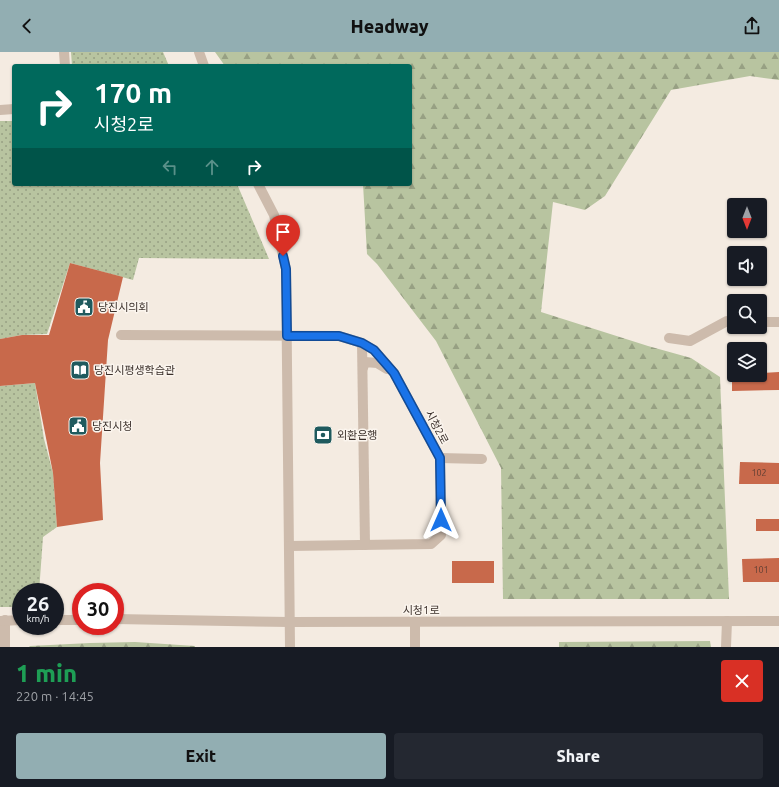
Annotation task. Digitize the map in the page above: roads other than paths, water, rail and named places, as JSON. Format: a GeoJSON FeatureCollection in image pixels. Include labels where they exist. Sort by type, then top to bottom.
{"type":"FeatureCollection","features":[{"type":"Feature","properties":{"kind":"street"},"geometry":{"type":"LineString","coordinates":[[64,52],[64,64]]}},
{"type":"Feature","properties":{"kind":"street"},"geometry":{"type":"LineString","coordinates":[[198,52],[203,64]]}},
{"type":"Feature","properties":{"kind":"street"},"geometry":{"type":"LineString","coordinates":[[0,110],[12,109]]}},
{"type":"Feature","properties":{"kind":"street"},"geometry":{"type":"LineString","coordinates":[[259,186],[274,215],[286,269],[290,647]]}},
{"type":"Feature","properties":{"kind":"street"},"geometry":{"type":"LineString","coordinates":[[669,338],[690,341],[727,321]]}},
{"type":"Feature","properties":{"kind":"street"},"geometry":{"type":"LineString","coordinates":[[767,322],[779,322]]}},
{"type":"Feature","properties":{"kind":"street","name":"시청2로"},"geometry":{"type":"LineString","coordinates":[[121,335],[339,336],[362,343],[374,350],[394,373],[440,458],[441,536],[431,544],[289,546]]}},
{"type":"Feature","properties":{"kind":"street"},"geometry":{"type":"LineString","coordinates":[[362,343],[365,545]]}},
{"type":"Feature","properties":{"kind":"street"},"geometry":{"type":"LineString","coordinates":[[363,368],[365,362],[377,363],[394,373]]}},
{"type":"Feature","properties":{"kind":"street"},"geometry":{"type":"LineString","coordinates":[[440,458],[482,459]]}},
{"type":"Feature","properties":{"kind":"street","name":"시청1로"},"geometry":{"type":"LineString","coordinates":[[124,619],[290,622],[779,621]]}},
{"type":"Feature","properties":{"kind":"street"},"geometry":{"type":"LineString","coordinates":[[2,620],[5,647]]}},
{"type":"Feature","properties":{"kind":"street"},"geometry":{"type":"LineString","coordinates":[[726,647],[727,621]]}},
{"type":"Feature","properties":{"kind":"street"},"geometry":{"type":"LineString","coordinates":[[415,622],[416,647]]}},
{"type":"Feature","properties":{"kind":"place","name":"당진시의회"},"geometry":{"type":"Point","coordinates":[84,307]}},
{"type":"Feature","properties":{"kind":"place","name":"당진시평생학습관"},"geometry":{"type":"Point","coordinates":[80,370]}},
{"type":"Feature","properties":{"kind":"place","name":"당진시청"},"geometry":{"type":"Point","coordinates":[78,426]}},
{"type":"Feature","properties":{"kind":"place","name":"외환은행"},"geometry":{"type":"Point","coordinates":[323,435]}}]}
